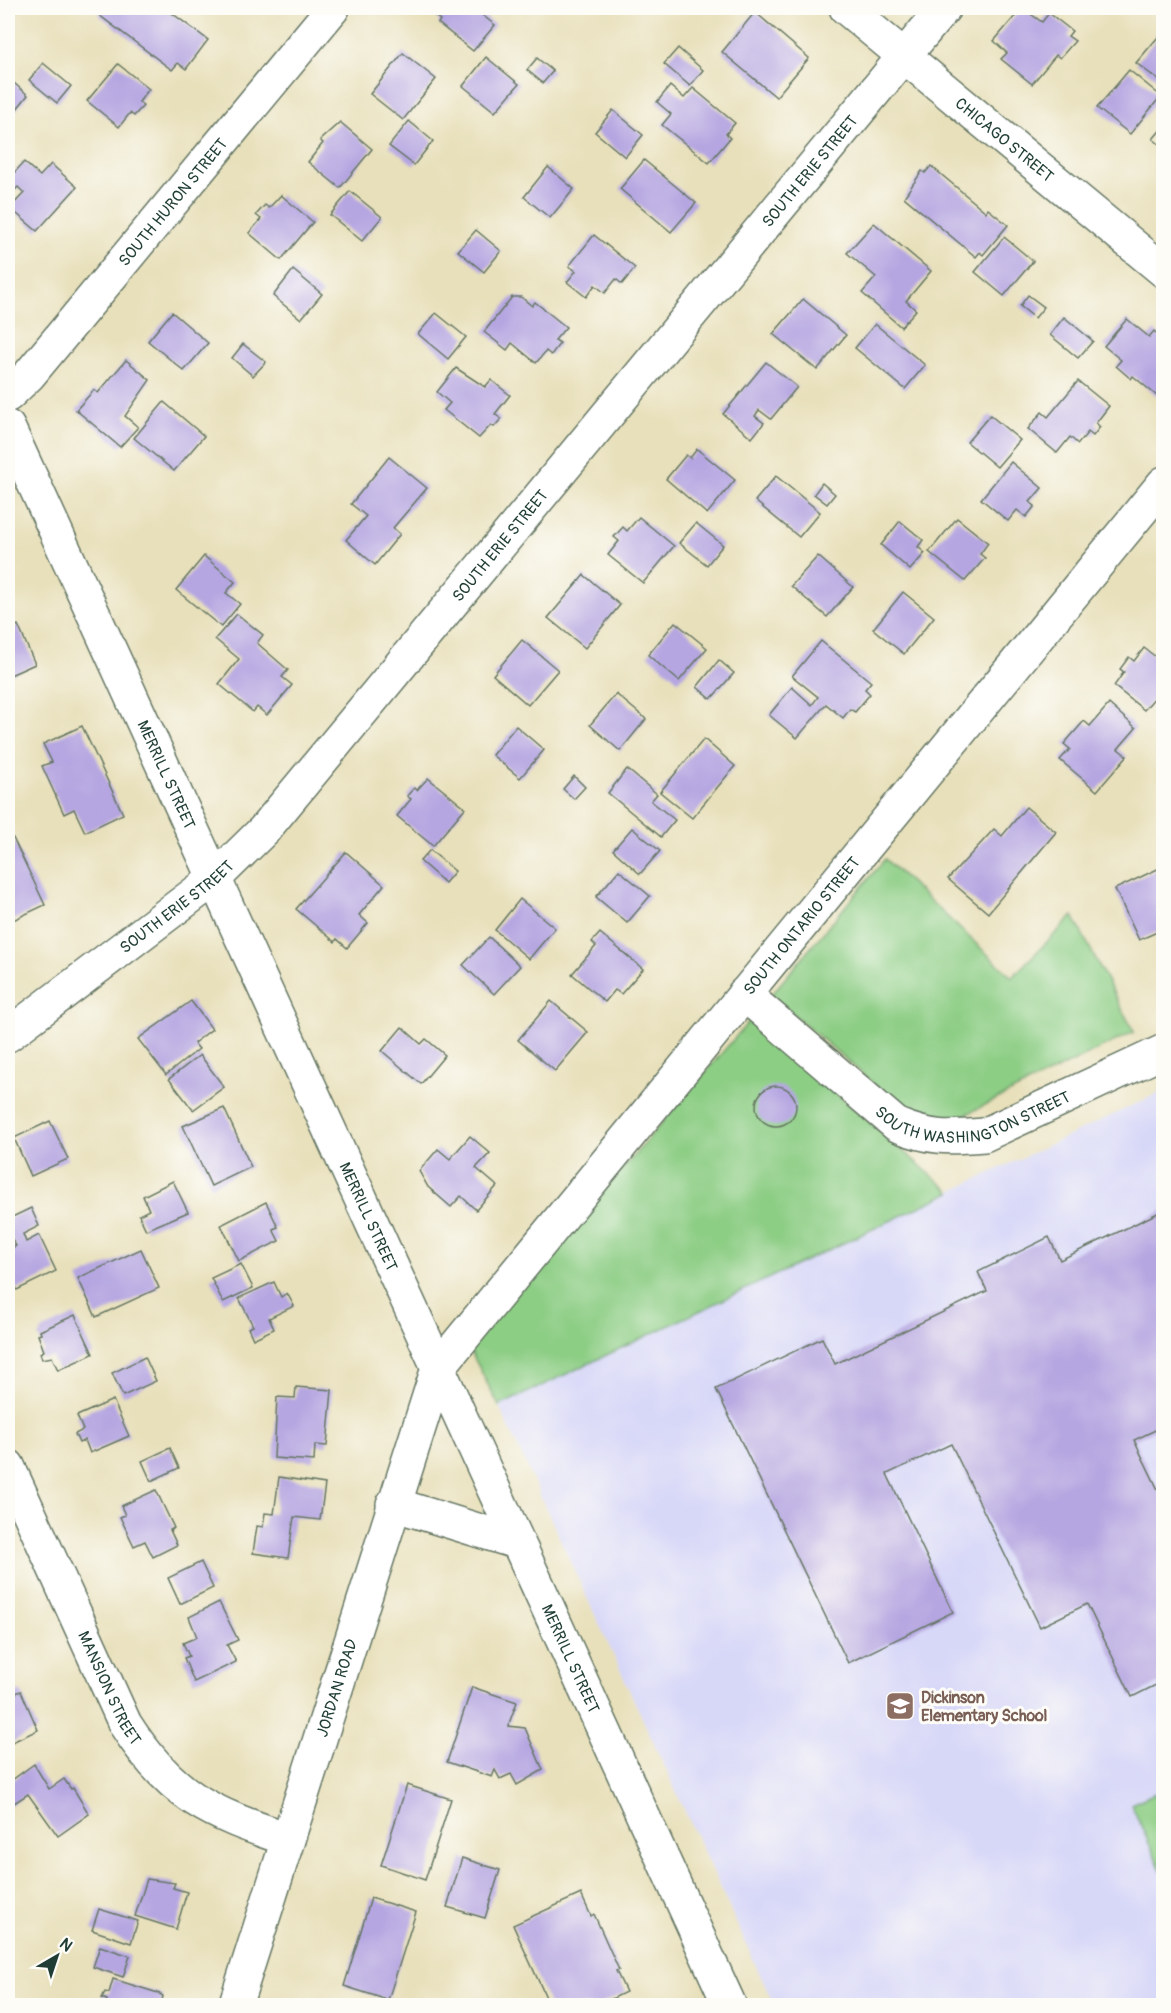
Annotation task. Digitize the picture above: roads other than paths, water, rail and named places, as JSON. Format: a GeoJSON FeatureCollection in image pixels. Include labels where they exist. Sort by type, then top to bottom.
{"type":"FeatureCollection","features":[{"type":"Feature","properties":{"kind":"street","name":"SOUTH HURON STREET"},"geometry":{"type":"LineString","coordinates":[[8,395],[29,375],[333,8]]}},
{"type":"Feature","properties":{"kind":"street","name":"CHICAGO STREET"},"geometry":{"type":"LineString","coordinates":[[846,8],[1164,271]]}},
{"type":"Feature","properties":{"kind":"street","name":"SOUTH ERIE STREET"},"geometry":{"type":"LineString","coordinates":[[8,1035],[214,879],[264,830],[944,8]]}},
{"type":"Feature","properties":{"kind":"street","name":"MERRILL STREET"},"geometry":{"type":"LineString","coordinates":[[8,427],[730,2006]]}},
{"type":"Feature","properties":{"kind":"street","name":"SOUTH ONTARIO STREET"},"geometry":{"type":"LineString","coordinates":[[438,1368],[1164,483]]}},
{"type":"Feature","properties":{"kind":"street","name":"SOUTH WASHINGTON STREET"},"geometry":{"type":"LineString","coordinates":[[744,994],[897,1125],[924,1136],[955,1138],[984,1135],[1164,1051]]}},
{"type":"Feature","properties":{"kind":"street","name":"JORDAN ROAD"},"geometry":{"type":"LineString","coordinates":[[235,2006],[438,1368]]}},
{"type":"Feature","properties":{"kind":"street","name":"MANSION STREET"},"geometry":{"type":"LineString","coordinates":[[8,1466],[125,1724],[146,1758],[171,1784],[197,1803],[236,1823],[288,1839]]}},
{"type":"Feature","properties":{"kind":"street"},"geometry":{"type":"LineString","coordinates":[[393,1504],[516,1542]]}},
{"type":"Feature","properties":{"kind":"place","name":"Dickinson Elementary School"},"geometry":{"type":"Point","coordinates":[900,1706]}}]}
